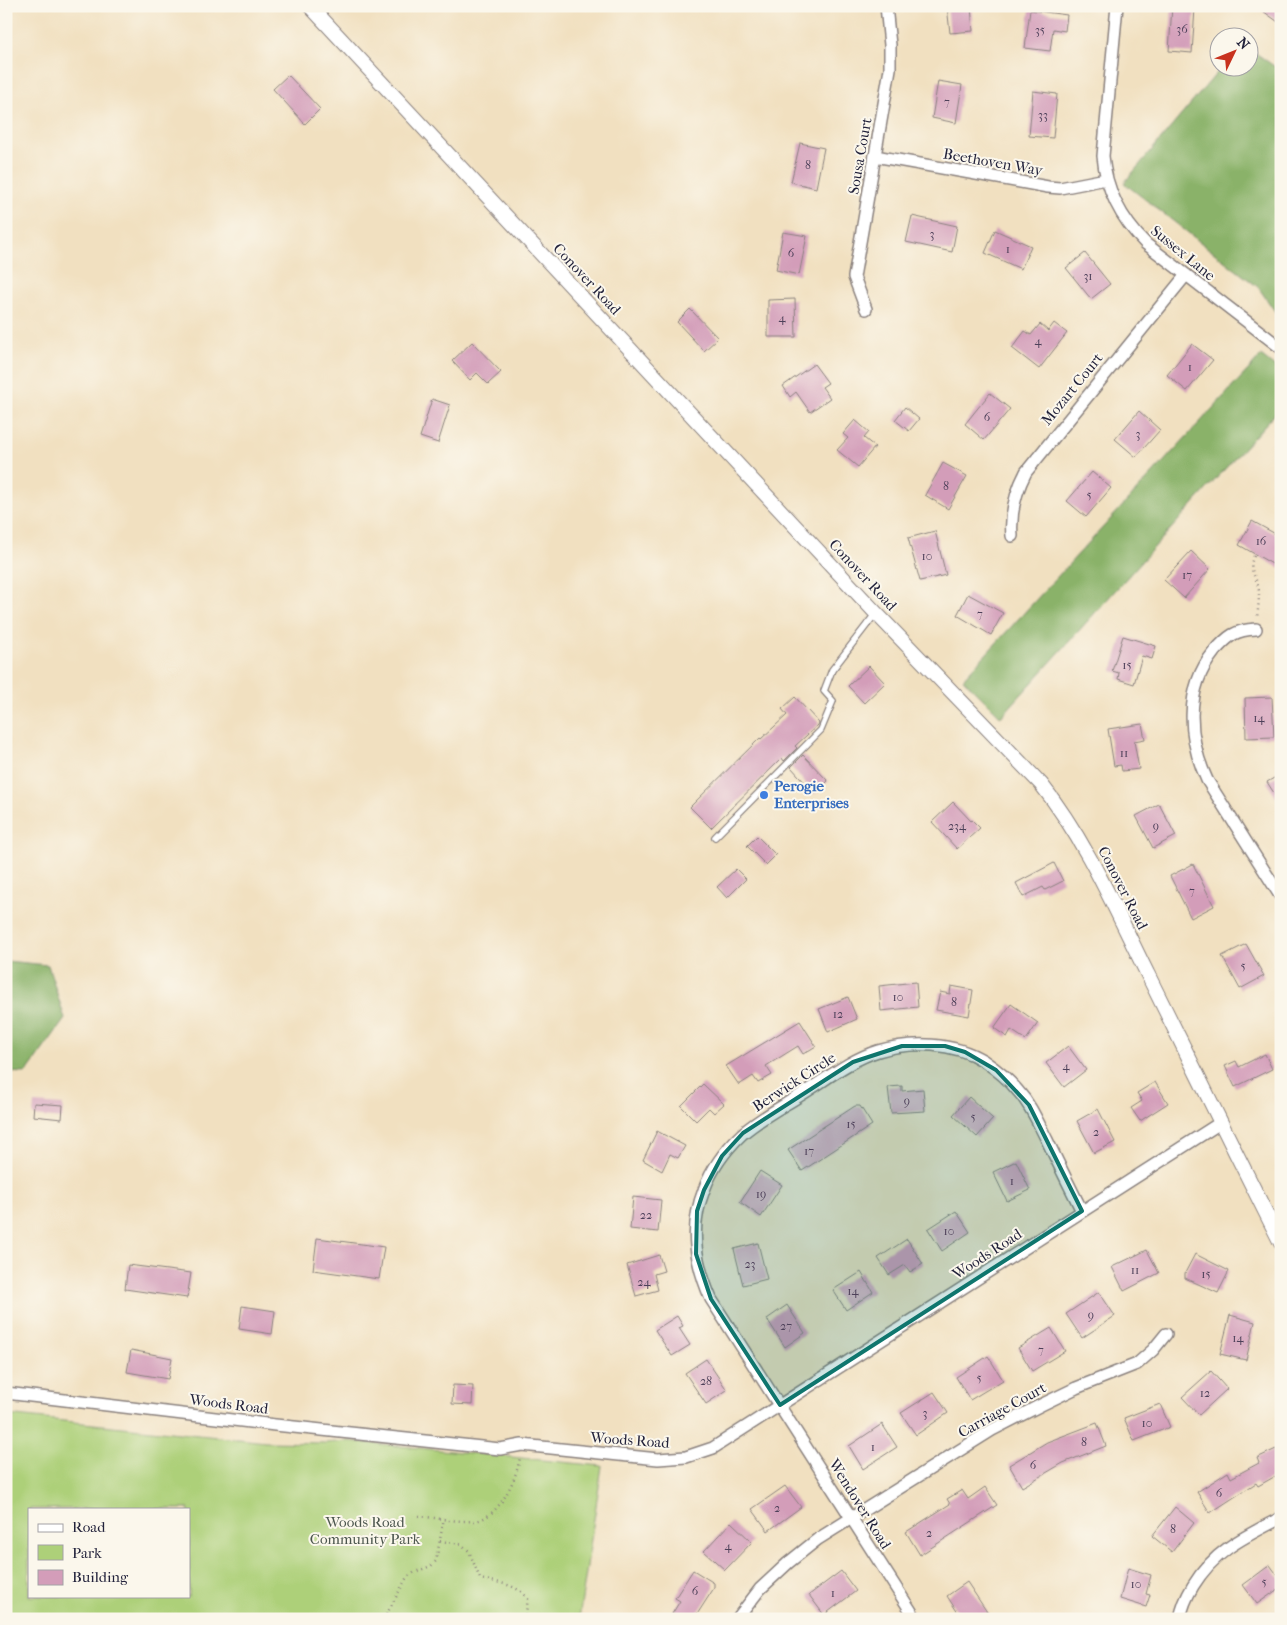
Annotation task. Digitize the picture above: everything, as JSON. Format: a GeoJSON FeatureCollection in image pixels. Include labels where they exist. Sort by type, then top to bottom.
{"type":"FeatureCollection","features":[{"type":"Feature","properties":{"kind":"street","name":"Conover Road"},"geometry":{"type":"LineString","coordinates":[[310,6],[876,613],[1041,784],[1060,808],[1091,859],[1280,1241]]}},
{"type":"Feature","properties":{"kind":"street","name":"Sousa Court"},"geometry":{"type":"LineString","coordinates":[[866,309],[854,276],[890,69],[891,50],[886,6]]}},
{"type":"Feature","properties":{"kind":"street","name":"Sussex Lane"},"geometry":{"type":"LineString","coordinates":[[1117,6],[1103,144],[1106,179],[1117,206],[1133,230],[1146,244],[1281,348]]}},
{"type":"Feature","properties":{"kind":"street","name":"Beethoven Way"},"geometry":{"type":"LineString","coordinates":[[875,156],[1048,187],[1066,187],[1106,179]]}},
{"type":"Feature","properties":{"kind":"street","name":"Mozart Court"},"geometry":{"type":"LineString","coordinates":[[1012,536],[1011,521],[1013,507],[1020,483],[1026,472],[1186,274]]}},
{"type":"Feature","properties":{"kind":"street"},"geometry":{"type":"LineString","coordinates":[[1256,629],[1236,632],[1222,642],[1208,659],[1194,694],[1193,732],[1200,765],[1207,780],[1281,897]]}},
{"type":"Feature","properties":{"kind":"street","name":"Berwick Circle"},"geometry":{"type":"LineString","coordinates":[[780,1405],[711,1299],[702,1278],[696,1254],[695,1232],[697,1212],[713,1170],[722,1156],[743,1133],[768,1116],[853,1062],[877,1051],[902,1046],[923,1045],[945,1046],[965,1052],[983,1060],[996,1070],[1017,1089],[1029,1105],[1082,1211]]}},
{"type":"Feature","properties":{"kind":"street","name":"Woods Road"},"geometry":{"type":"LineString","coordinates":[[6,1392],[275,1425],[500,1449],[522,1445],[658,1459],[686,1457],[713,1448],[1220,1123]]}},
{"type":"Feature","properties":{"kind":"street","name":"Carriage Court"},"geometry":{"type":"LineString","coordinates":[[738,1619],[760,1589],[818,1539],[992,1430],[1076,1388],[1137,1364],[1153,1350],[1166,1334]]}},
{"type":"Feature","properties":{"kind":"street","name":"Wendover Road"},"geometry":{"type":"LineString","coordinates":[[780,1405],[916,1619]]}},
{"type":"Feature","properties":{"kind":"street"},"geometry":{"type":"LineString","coordinates":[[1180,1619],[1189,1594],[1214,1559],[1239,1540],[1281,1518]]}},
{"type":"Feature","properties":{"kind":"lane"},"geometry":{"type":"LineString","coordinates":[[715,837],[821,730],[833,701],[824,692],[832,670],[876,613]]}},
{"type":"Feature","properties":{"kind":"path"},"geometry":{"type":"LineString","coordinates":[[1254,556],[1250,562],[1250,567],[1258,583],[1256,629]]}},
{"type":"Feature","properties":{"kind":"path"},"geometry":{"type":"LineString","coordinates":[[419,1516],[475,1521],[484,1518],[498,1507],[511,1487],[520,1460],[522,1445]]}},
{"type":"Feature","properties":{"kind":"path"},"geometry":{"type":"LineString","coordinates":[[384,1619],[407,1577],[431,1566],[436,1561],[444,1518]]}},
{"type":"Feature","properties":{"kind":"path"},"geometry":{"type":"LineString","coordinates":[[440,1541],[461,1544],[469,1551],[480,1579],[515,1586],[523,1592],[528,1599],[525,1619]]}},
{"type":"Feature","properties":{"kind":"highlighted area"},"geometry":{"type":"Polygon","coordinates":[[[902,1046],[945,1046],[965,1052],[996,1070],[1029,1105],[1082,1211],[780,1405],[711,1299],[696,1254],[697,1211],[704,1190],[722,1156],[743,1133],[853,1062],[902,1046]]]}},
{"type":"Feature","properties":{"kind":"green space"},"geometry":{"type":"Polygon","coordinates":[[[1260,56],[1281,71],[1281,320],[1258,287],[1124,183],[1213,78],[1260,78],[1260,56]]]}},
{"type":"Feature","properties":{"kind":"green space"},"geometry":{"type":"Polygon","coordinates":[[[1261,356],[1281,372],[1281,407],[1001,717],[963,679],[1261,356]]]}},
{"type":"Feature","properties":{"kind":"green space"},"geometry":{"type":"Polygon","coordinates":[[[6,961],[48,965],[65,1019],[26,1073],[6,1072],[6,961]]]}},
{"type":"Feature","properties":{"kind":"green space","name":"Woods Road Community Park"},"geometry":{"type":"Polygon","coordinates":[[[6,1415],[266,1442],[326,1443],[349,1441],[602,1466],[579,1619],[6,1619],[6,1415]]]}},
{"type":"Feature","properties":{"kind":"building"},"geometry":{"type":"Polygon","coordinates":[[[947,6],[971,6],[973,31],[950,33],[947,6]]]}},
{"type":"Feature","properties":{"kind":"building"},"geometry":{"type":"Polygon","coordinates":[[[1172,6],[1195,8],[1192,53],[1169,51],[1172,6]]]}},
{"type":"Feature","properties":{"kind":"building"},"geometry":{"type":"Polygon","coordinates":[[[1256,6],[1281,6],[1281,24],[1256,6]]]}},
{"type":"Feature","properties":{"kind":"building"},"geometry":{"type":"Polygon","coordinates":[[[1030,10],[1067,15],[1065,31],[1053,29],[1050,51],[1025,48],[1030,10]]]}},
{"type":"Feature","properties":{"kind":"building"},"geometry":{"type":"Polygon","coordinates":[[[288,75],[320,109],[305,124],[273,89],[288,75]]]}},
{"type":"Feature","properties":{"kind":"building"},"geometry":{"type":"Polygon","coordinates":[[[938,81],[962,85],[956,123],[932,118],[938,81]]]}},
{"type":"Feature","properties":{"kind":"building"},"geometry":{"type":"Polygon","coordinates":[[[1033,91],[1057,94],[1053,138],[1029,136],[1033,91]]]}},
{"type":"Feature","properties":{"kind":"building"},"geometry":{"type":"Polygon","coordinates":[[[800,143],[824,148],[816,188],[791,182],[800,143]]]}},
{"type":"Feature","properties":{"kind":"building"},"geometry":{"type":"Polygon","coordinates":[[[912,216],[957,226],[952,252],[906,242],[912,216]]]}},
{"type":"Feature","properties":{"kind":"building"},"geometry":{"type":"Polygon","coordinates":[[[995,230],[1031,246],[1021,269],[985,253],[995,230]]]}},
{"type":"Feature","properties":{"kind":"building"},"geometry":{"type":"Polygon","coordinates":[[[783,232],[807,236],[799,275],[776,270],[783,232]]]}},
{"type":"Feature","properties":{"kind":"building"},"geometry":{"type":"Polygon","coordinates":[[[1085,253],[1110,284],[1091,299],[1066,268],[1085,253]]]}},
{"type":"Feature","properties":{"kind":"building"},"geometry":{"type":"Polygon","coordinates":[[[795,299],[796,337],[768,337],[768,300],[795,299]]]}},
{"type":"Feature","properties":{"kind":"building"},"geometry":{"type":"Polygon","coordinates":[[[690,309],[718,338],[704,351],[677,322],[690,309]]]}},
{"type":"Feature","properties":{"kind":"building"},"geometry":{"type":"Polygon","coordinates":[[[1054,323],[1067,333],[1039,369],[1012,348],[1025,331],[1031,335],[1040,324],[1048,331],[1054,323]]]}},
{"type":"Feature","properties":{"kind":"building"},"geometry":{"type":"Polygon","coordinates":[[[472,342],[501,372],[488,384],[477,373],[470,380],[452,361],[472,342]]]}},
{"type":"Feature","properties":{"kind":"building"},"geometry":{"type":"Polygon","coordinates":[[[1192,344],[1213,360],[1187,391],[1167,375],[1192,344]]]}},
{"type":"Feature","properties":{"kind":"building"},"geometry":{"type":"Polygon","coordinates":[[[814,364],[828,383],[822,387],[830,398],[810,412],[796,392],[790,397],[783,386],[814,364]]]}},
{"type":"Feature","properties":{"kind":"building"},"geometry":{"type":"Polygon","coordinates":[[[990,393],[1010,409],[984,440],[965,424],[990,393]]]}},
{"type":"Feature","properties":{"kind":"building"},"geometry":{"type":"Polygon","coordinates":[[[432,399],[450,405],[438,443],[420,437],[432,399]]]}},
{"type":"Feature","properties":{"kind":"building"},"geometry":{"type":"Polygon","coordinates":[[[905,407],[919,419],[909,431],[895,420],[905,407]]]}},
{"type":"Feature","properties":{"kind":"building"},"geometry":{"type":"Polygon","coordinates":[[[1139,411],[1160,430],[1136,457],[1115,439],[1139,411]]]}},
{"type":"Feature","properties":{"kind":"building"},"geometry":{"type":"Polygon","coordinates":[[[855,420],[869,432],[864,438],[875,447],[858,467],[837,450],[848,438],[843,434],[855,420]]]}},
{"type":"Feature","properties":{"kind":"building"},"geometry":{"type":"Polygon","coordinates":[[[943,463],[967,476],[948,509],[925,495],[943,463]]]}},
{"type":"Feature","properties":{"kind":"building"},"geometry":{"type":"Polygon","coordinates":[[[1092,472],[1111,488],[1086,517],[1067,501],[1092,472]]]}},
{"type":"Feature","properties":{"kind":"building"},"geometry":{"type":"Polygon","coordinates":[[[1252,521],[1281,537],[1281,569],[1239,545],[1252,521]]]}},
{"type":"Feature","properties":{"kind":"building"},"geometry":{"type":"Polygon","coordinates":[[[935,531],[946,575],[920,581],[908,538],[935,531]]]}},
{"type":"Feature","properties":{"kind":"building"},"geometry":{"type":"Polygon","coordinates":[[[1191,551],[1210,569],[1184,598],[1164,580],[1191,551]]]}},
{"type":"Feature","properties":{"kind":"building"},"geometry":{"type":"Polygon","coordinates":[[[968,594],[1003,613],[991,635],[957,615],[968,594]]]}},
{"type":"Feature","properties":{"kind":"building"},"geometry":{"type":"Polygon","coordinates":[[[1123,636],[1156,646],[1152,659],[1142,656],[1134,684],[1118,679],[1119,673],[1112,671],[1123,636]]]}},
{"type":"Feature","properties":{"kind":"building"},"geometry":{"type":"Polygon","coordinates":[[[869,666],[885,683],[864,703],[848,686],[869,666]]]}},
{"type":"Feature","properties":{"kind":"building"},"geometry":{"type":"Polygon","coordinates":[[[795,697],[819,723],[818,725],[795,746],[797,748],[784,761],[782,758],[711,828],[690,807],[760,738],[787,715],[782,709],[795,697]]]}},
{"type":"Feature","properties":{"kind":"building"},"geometry":{"type":"Polygon","coordinates":[[[1272,697],[1274,737],[1246,738],[1245,698],[1272,697]]]}},
{"type":"Feature","properties":{"kind":"building"},"geometry":{"type":"Polygon","coordinates":[[[1142,724],[1145,739],[1134,741],[1139,769],[1122,771],[1121,765],[1114,766],[1108,729],[1142,724]]]}},
{"type":"Feature","properties":{"kind":"building"},"geometry":{"type":"Polygon","coordinates":[[[803,755],[828,781],[815,794],[791,767],[803,755]]]}},
{"type":"Feature","properties":{"kind":"building"},"geometry":{"type":"Polygon","coordinates":[[[1281,774],[1281,804],[1267,782],[1281,774]]]}},
{"type":"Feature","properties":{"kind":"building"},"geometry":{"type":"Polygon","coordinates":[[[953,802],[980,828],[957,849],[932,822],[953,802]]]}},
{"type":"Feature","properties":{"kind":"building"},"geometry":{"type":"Polygon","coordinates":[[[1159,804],[1176,836],[1153,848],[1136,816],[1159,804]]]}},
{"type":"Feature","properties":{"kind":"building"},"geometry":{"type":"Polygon","coordinates":[[[757,836],[776,855],[766,865],[747,846],[757,836]]]}},
{"type":"Feature","properties":{"kind":"building"},"geometry":{"type":"Polygon","coordinates":[[[1054,863],[1063,881],[1045,890],[1043,887],[1023,897],[1016,883],[1054,863]]]}},
{"type":"Feature","properties":{"kind":"building"},"geometry":{"type":"Polygon","coordinates":[[[1193,864],[1214,906],[1191,918],[1170,876],[1193,864]]]}},
{"type":"Feature","properties":{"kind":"building"},"geometry":{"type":"Polygon","coordinates":[[[736,869],[746,879],[727,898],[717,887],[736,869]]]}},
{"type":"Feature","properties":{"kind":"building"},"geometry":{"type":"Polygon","coordinates":[[[1246,944],[1264,976],[1240,989],[1222,956],[1246,944]]]}},
{"type":"Feature","properties":{"kind":"building"},"geometry":{"type":"Polygon","coordinates":[[[916,982],[918,1007],[881,1011],[879,986],[916,982]]]}},
{"type":"Feature","properties":{"kind":"building"},"geometry":{"type":"Polygon","coordinates":[[[951,986],[973,990],[969,1016],[936,1010],[940,992],[950,994],[951,986]]]}},
{"type":"Feature","properties":{"kind":"building"},"geometry":{"type":"Polygon","coordinates":[[[848,997],[857,1019],[828,1032],[819,1009],[848,997]]]}},
{"type":"Feature","properties":{"kind":"building"},"geometry":{"type":"Polygon","coordinates":[[[1011,1004],[1038,1023],[1026,1040],[1011,1030],[1007,1037],[994,1028],[1011,1004]]]}},
{"type":"Feature","properties":{"kind":"building"},"geometry":{"type":"Polygon","coordinates":[[[800,1021],[816,1046],[803,1054],[798,1046],[766,1066],[772,1075],[758,1083],[753,1076],[739,1085],[726,1066],[800,1021]]]}},
{"type":"Feature","properties":{"kind":"building"},"geometry":{"type":"Polygon","coordinates":[[[1068,1046],[1086,1070],[1064,1087],[1046,1063],[1068,1046]]]}},
{"type":"Feature","properties":{"kind":"building"},"geometry":{"type":"Polygon","coordinates":[[[1265,1054],[1272,1069],[1235,1087],[1225,1066],[1236,1061],[1239,1067],[1265,1054]]]}},
{"type":"Feature","properties":{"kind":"building"},"geometry":{"type":"Polygon","coordinates":[[[1155,1082],[1168,1103],[1140,1121],[1131,1108],[1142,1101],[1137,1093],[1155,1082]]]}},
{"type":"Feature","properties":{"kind":"building"},"geometry":{"type":"Polygon","coordinates":[[[703,1084],[724,1104],[714,1113],[709,1108],[696,1121],[681,1106],[703,1084]]]}},
{"type":"Feature","properties":{"kind":"building"},"geometry":{"type":"Polygon","coordinates":[[[902,1086],[902,1091],[923,1089],[925,1111],[891,1113],[888,1087],[902,1086]]]}},
{"type":"Feature","properties":{"kind":"building"},"geometry":{"type":"Polygon","coordinates":[[[969,1097],[993,1119],[977,1137],[953,1115],[969,1097]]]}},
{"type":"Feature","properties":{"kind":"building"},"geometry":{"type":"Polygon","coordinates":[[[34,1103],[63,1105],[62,1119],[33,1116],[34,1103]]]}},
{"type":"Feature","properties":{"kind":"building"},"geometry":{"type":"Polygon","coordinates":[[[855,1106],[860,1106],[872,1125],[802,1171],[788,1150],[855,1106]]]}},
{"type":"Feature","properties":{"kind":"building"},"geometry":{"type":"Polygon","coordinates":[[[1098,1109],[1115,1142],[1094,1153],[1077,1121],[1098,1109]]]}},
{"type":"Feature","properties":{"kind":"building"},"geometry":{"type":"Polygon","coordinates":[[[657,1131],[685,1146],[678,1158],[670,1154],[662,1171],[643,1160],[657,1131]]]}},
{"type":"Feature","properties":{"kind":"building"},"geometry":{"type":"Polygon","coordinates":[[[1016,1161],[1030,1190],[1007,1201],[993,1172],[1016,1161]]]}},
{"type":"Feature","properties":{"kind":"building"},"geometry":{"type":"Polygon","coordinates":[[[760,1171],[782,1185],[761,1217],[740,1202],[760,1171]]]}},
{"type":"Feature","properties":{"kind":"building"},"geometry":{"type":"Polygon","coordinates":[[[633,1197],[661,1200],[658,1232],[630,1229],[633,1197]]]}},
{"type":"Feature","properties":{"kind":"building"},"geometry":{"type":"Polygon","coordinates":[[[956,1211],[970,1232],[942,1251],[928,1229],[956,1211]]]}},
{"type":"Feature","properties":{"kind":"building"},"geometry":{"type":"Polygon","coordinates":[[[317,1238],[384,1247],[379,1279],[313,1270],[317,1238]]]}},
{"type":"Feature","properties":{"kind":"building"},"geometry":{"type":"Polygon","coordinates":[[[907,1239],[923,1264],[910,1272],[905,1265],[889,1275],[878,1258],[907,1239]]]}},
{"type":"Feature","properties":{"kind":"building"},"geometry":{"type":"Polygon","coordinates":[[[758,1243],[767,1279],[743,1285],[734,1249],[758,1243]]]}},
{"type":"Feature","properties":{"kind":"building"},"geometry":{"type":"Polygon","coordinates":[[[1147,1250],[1159,1273],[1124,1291],[1112,1267],[1147,1250]]]}},
{"type":"Feature","properties":{"kind":"building"},"geometry":{"type":"Polygon","coordinates":[[[1195,1254],[1229,1271],[1218,1293],[1185,1278],[1185,1273],[1195,1254]]]}},
{"type":"Feature","properties":{"kind":"building"},"geometry":{"type":"Polygon","coordinates":[[[659,1255],[664,1271],[654,1274],[658,1290],[636,1296],[627,1265],[659,1255]]]}},
{"type":"Feature","properties":{"kind":"building"},"geometry":{"type":"Polygon","coordinates":[[[128,1265],[191,1273],[187,1298],[125,1289],[128,1265]]]}},
{"type":"Feature","properties":{"kind":"building"},"geometry":{"type":"Polygon","coordinates":[[[861,1272],[873,1292],[846,1310],[833,1290],[861,1272]]]}},
{"type":"Feature","properties":{"kind":"building"},"geometry":{"type":"Polygon","coordinates":[[[1099,1292],[1115,1316],[1082,1338],[1066,1314],[1099,1292]]]}},
{"type":"Feature","properties":{"kind":"building"},"geometry":{"type":"Polygon","coordinates":[[[787,1305],[805,1333],[785,1347],[767,1319],[787,1305]]]}},
{"type":"Feature","properties":{"kind":"building"},"geometry":{"type":"Polygon","coordinates":[[[242,1306],[275,1311],[272,1334],[239,1329],[242,1306]]]}},
{"type":"Feature","properties":{"kind":"building"},"geometry":{"type":"Polygon","coordinates":[[[1230,1315],[1255,1322],[1246,1360],[1220,1354],[1230,1315]]]}},
{"type":"Feature","properties":{"kind":"building"},"geometry":{"type":"Polygon","coordinates":[[[677,1316],[683,1326],[679,1328],[690,1345],[672,1356],[655,1330],[677,1316]]]}},
{"type":"Feature","properties":{"kind":"building"},"geometry":{"type":"Polygon","coordinates":[[[1051,1328],[1065,1351],[1032,1371],[1018,1348],[1051,1328]]]}},
{"type":"Feature","properties":{"kind":"building"},"geometry":{"type":"Polygon","coordinates":[[[131,1350],[172,1358],[168,1379],[127,1372],[131,1350]]]}},
{"type":"Feature","properties":{"kind":"building"},"geometry":{"type":"Polygon","coordinates":[[[988,1356],[1003,1380],[970,1400],[956,1377],[988,1356]]]}},
{"type":"Feature","properties":{"kind":"building"},"geometry":{"type":"Polygon","coordinates":[[[706,1359],[727,1390],[706,1404],[685,1373],[706,1359]]]}},
{"type":"Feature","properties":{"kind":"building"},"geometry":{"type":"Polygon","coordinates":[[[1211,1371],[1227,1389],[1199,1415],[1182,1397],[1211,1371]]]}},
{"type":"Feature","properties":{"kind":"building"},"geometry":{"type":"Polygon","coordinates":[[[453,1385],[473,1386],[472,1405],[452,1404],[453,1385]]]}},
{"type":"Feature","properties":{"kind":"building"},"geometry":{"type":"Polygon","coordinates":[[[934,1392],[948,1413],[916,1435],[901,1413],[934,1392]]]}},
{"type":"Feature","properties":{"kind":"building"},"geometry":{"type":"Polygon","coordinates":[[[1160,1404],[1170,1427],[1134,1441],[1124,1418],[1160,1404]]]}},
{"type":"Feature","properties":{"kind":"building"},"geometry":{"type":"Polygon","coordinates":[[[1097,1423],[1106,1446],[1063,1463],[1022,1487],[1009,1465],[1047,1442],[1097,1423]]]}},
{"type":"Feature","properties":{"kind":"building"},"geometry":{"type":"Polygon","coordinates":[[[882,1424],[897,1447],[863,1469],[849,1446],[882,1424]]]}},
{"type":"Feature","properties":{"kind":"building"},"geometry":{"type":"Polygon","coordinates":[[[1276,1449],[1281,1458],[1281,1473],[1258,1486],[1256,1483],[1210,1513],[1197,1492],[1228,1472],[1231,1478],[1259,1463],[1257,1458],[1276,1449]]]}},
{"type":"Feature","properties":{"kind":"building"},"geometry":{"type":"Polygon","coordinates":[[[785,1486],[801,1507],[768,1531],[752,1509],[785,1486]]]}},
{"type":"Feature","properties":{"kind":"building"},"geometry":{"type":"Polygon","coordinates":[[[985,1487],[997,1505],[920,1555],[906,1532],[950,1504],[947,1499],[962,1490],[968,1499],[985,1487]]]}},
{"type":"Feature","properties":{"kind":"building"},"geometry":{"type":"Polygon","coordinates":[[[1175,1507],[1194,1523],[1172,1552],[1152,1536],[1175,1507]]]}},
{"type":"Feature","properties":{"kind":"building"},"geometry":{"type":"Polygon","coordinates":[[[731,1522],[752,1542],[725,1570],[704,1551],[731,1522]]]}},
{"type":"Feature","properties":{"kind":"building"},"geometry":{"type":"Polygon","coordinates":[[[1270,1565],[1281,1580],[1281,1587],[1257,1604],[1243,1585],[1270,1565]]]}},
{"type":"Feature","properties":{"kind":"building"},"geometry":{"type":"Polygon","coordinates":[[[1128,1568],[1151,1575],[1146,1594],[1150,1595],[1146,1607],[1120,1599],[1128,1568]]]}},
{"type":"Feature","properties":{"kind":"building"},"geometry":{"type":"Polygon","coordinates":[[[693,1570],[714,1583],[714,1588],[694,1619],[681,1619],[672,1614],[680,1601],[675,1598],[693,1570]]]}},
{"type":"Feature","properties":{"kind":"building"},"geometry":{"type":"Polygon","coordinates":[[[841,1571],[856,1591],[824,1615],[809,1595],[841,1571]]]}},
{"type":"Feature","properties":{"kind":"building"},"geometry":{"type":"Polygon","coordinates":[[[967,1582],[989,1615],[983,1619],[962,1619],[947,1596],[967,1582]]]}},
{"type":"Feature","properties":{"kind":"place","name":"Perogie Enterprises"},"geometry":{"type":"Point","coordinates":[764,795]}}]}
